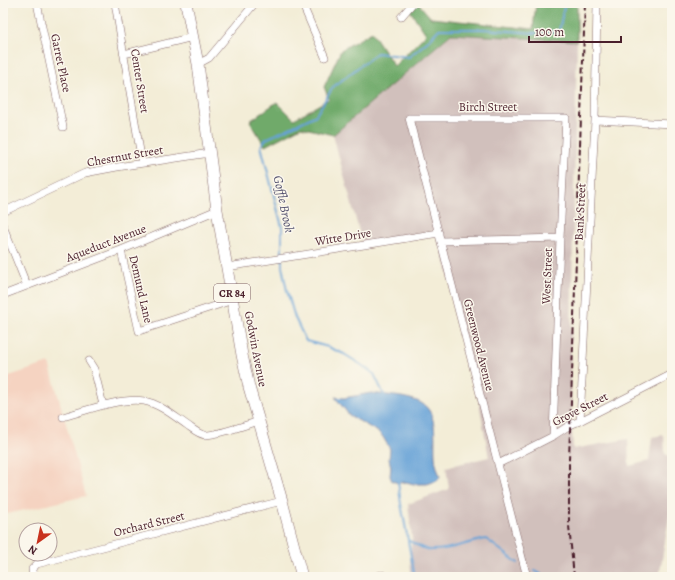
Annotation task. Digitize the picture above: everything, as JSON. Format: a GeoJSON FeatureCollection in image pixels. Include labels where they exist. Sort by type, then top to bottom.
{"type":"FeatureCollection","features":[{"type":"Feature","properties":{"kind":"main road","name":"Godwin Avenue"},"geometry":{"type":"LineString","coordinates":[[186,3],[194,37],[218,210],[246,374],[302,577]]}},
{"type":"Feature","properties":{"kind":"street","name":"Garret Place"},"geometry":{"type":"LineString","coordinates":[[36,3],[63,127]]}},
{"type":"Feature","properties":{"kind":"street","name":"Center Street"},"geometry":{"type":"LineString","coordinates":[[115,3],[142,163]]}},
{"type":"Feature","properties":{"kind":"street"},"geometry":{"type":"LineString","coordinates":[[198,64],[209,58],[255,3]]}},
{"type":"Feature","properties":{"kind":"street"},"geometry":{"type":"LineString","coordinates":[[302,3],[324,57]]}},
{"type":"Feature","properties":{"kind":"street"},"geometry":{"type":"LineString","coordinates":[[401,17],[413,3]]}},
{"type":"Feature","properties":{"kind":"street","name":"Bank Street"},"geometry":{"type":"LineString","coordinates":[[580,421],[595,120],[597,3]]}},
{"type":"Feature","properties":{"kind":"street"},"geometry":{"type":"LineString","coordinates":[[124,54],[194,37]]}},
{"type":"Feature","properties":{"kind":"street","name":"Birch Street"},"geometry":{"type":"LineString","coordinates":[[409,118],[566,118]]}},
{"type":"Feature","properties":{"kind":"street","name":"Greenwood Avenue"},"geometry":{"type":"LineString","coordinates":[[409,118],[527,577]]}},
{"type":"Feature","properties":{"kind":"street","name":"West Street"},"geometry":{"type":"LineString","coordinates":[[553,436],[566,118]]}},
{"type":"Feature","properties":{"kind":"street"},"geometry":{"type":"LineString","coordinates":[[595,120],[672,124]]}},
{"type":"Feature","properties":{"kind":"street","name":"Chestnut Street"},"geometry":{"type":"LineString","coordinates":[[3,212],[85,173],[210,153]]}},
{"type":"Feature","properties":{"kind":"street","name":"Aqueduct Avenue"},"geometry":{"type":"LineString","coordinates":[[3,295],[121,250],[218,210]]}},
{"type":"Feature","properties":{"kind":"street"},"geometry":{"type":"LineString","coordinates":[[3,226],[27,286]]}},
{"type":"Feature","properties":{"kind":"street","name":"Witte Drive"},"geometry":{"type":"LineString","coordinates":[[227,267],[439,233]]}},
{"type":"Feature","properties":{"kind":"street"},"geometry":{"type":"LineString","coordinates":[[441,241],[560,238]]}},
{"type":"Feature","properties":{"kind":"street","name":"Demund Lane"},"geometry":{"type":"LineString","coordinates":[[121,250],[139,331],[233,300]]}},
{"type":"Feature","properties":{"kind":"street"},"geometry":{"type":"LineString","coordinates":[[89,362],[94,369],[103,406]]}},
{"type":"Feature","properties":{"kind":"street","name":"Grove Street"},"geometry":{"type":"LineString","coordinates":[[498,464],[553,436],[570,425],[672,374]]}},
{"type":"Feature","properties":{"kind":"street"},"geometry":{"type":"LineString","coordinates":[[63,417],[103,406],[134,400],[144,401],[163,409],[196,432],[205,435],[214,434],[259,421]]}},
{"type":"Feature","properties":{"kind":"street","name":"Orchard Street"},"geometry":{"type":"LineString","coordinates":[[33,577],[32,569],[37,564],[282,501]]}},
{"type":"Feature","properties":{"kind":"street"},"geometry":{"type":"LineString","coordinates":[[374,577],[382,575]]}},
{"type":"Feature","properties":{"kind":"shaded area"},"geometry":{"type":"Polygon","coordinates":[[[451,34],[577,41],[570,384],[573,449],[628,439],[629,466],[649,461],[652,437],[664,435],[665,454],[672,457],[672,500],[659,577],[413,577],[411,573],[410,559],[412,538],[408,504],[449,489],[446,467],[489,457],[475,381],[437,231],[362,242],[333,135],[451,34]]]}},
{"type":"Feature","properties":{"kind":"shaded area"},"geometry":{"type":"Polygon","coordinates":[[[49,363],[86,496],[3,515],[3,378],[49,363]]]}},
{"type":"Feature","properties":{"kind":"green space"},"geometry":{"type":"Polygon","coordinates":[[[415,3],[418,3],[431,18],[533,29],[536,3],[577,3],[577,41],[451,34],[333,135],[301,127],[265,146],[250,121],[277,102],[294,119],[329,99],[324,87],[341,50],[372,32],[394,66],[426,34],[409,9],[415,3]]]}},
{"type":"Feature","properties":{"kind":"water"},"geometry":{"type":"Polygon","coordinates":[[[371,393],[412,399],[424,405],[429,410],[435,432],[435,459],[440,477],[437,481],[427,484],[414,484],[392,481],[390,476],[390,449],[383,437],[378,432],[349,415],[335,397],[344,398],[371,393]]]}},
{"type":"Feature","properties":{"kind":"waterway","name":"Goffle Brook"},"geometry":{"type":"LineString","coordinates":[[385,397],[374,374],[360,364],[344,354],[328,347],[306,341],[295,318],[287,291],[282,266],[282,227],[261,146],[266,139],[316,115],[333,87],[377,53],[409,57],[428,41],[439,29],[483,29],[534,33],[559,31],[564,7],[563,3]]}},
{"type":"Feature","properties":{"kind":"waterway","name":"Goffle Brook"},"geometry":{"type":"LineString","coordinates":[[398,482],[408,540],[425,549],[438,550],[486,539],[518,563]]}},
{"type":"Feature","properties":{"kind":"waterway"},"geometry":{"type":"LineString","coordinates":[[408,541],[415,577]]}},
{"type":"Feature","properties":{"kind":"waterway","name":"Goffle Brook"},"geometry":{"type":"LineString","coordinates":[[535,571],[546,577]]}},
{"type":"Feature","properties":{"kind":"railway"},"geometry":{"type":"LineString","coordinates":[[574,577],[569,526],[569,459],[585,3]]}}]}
